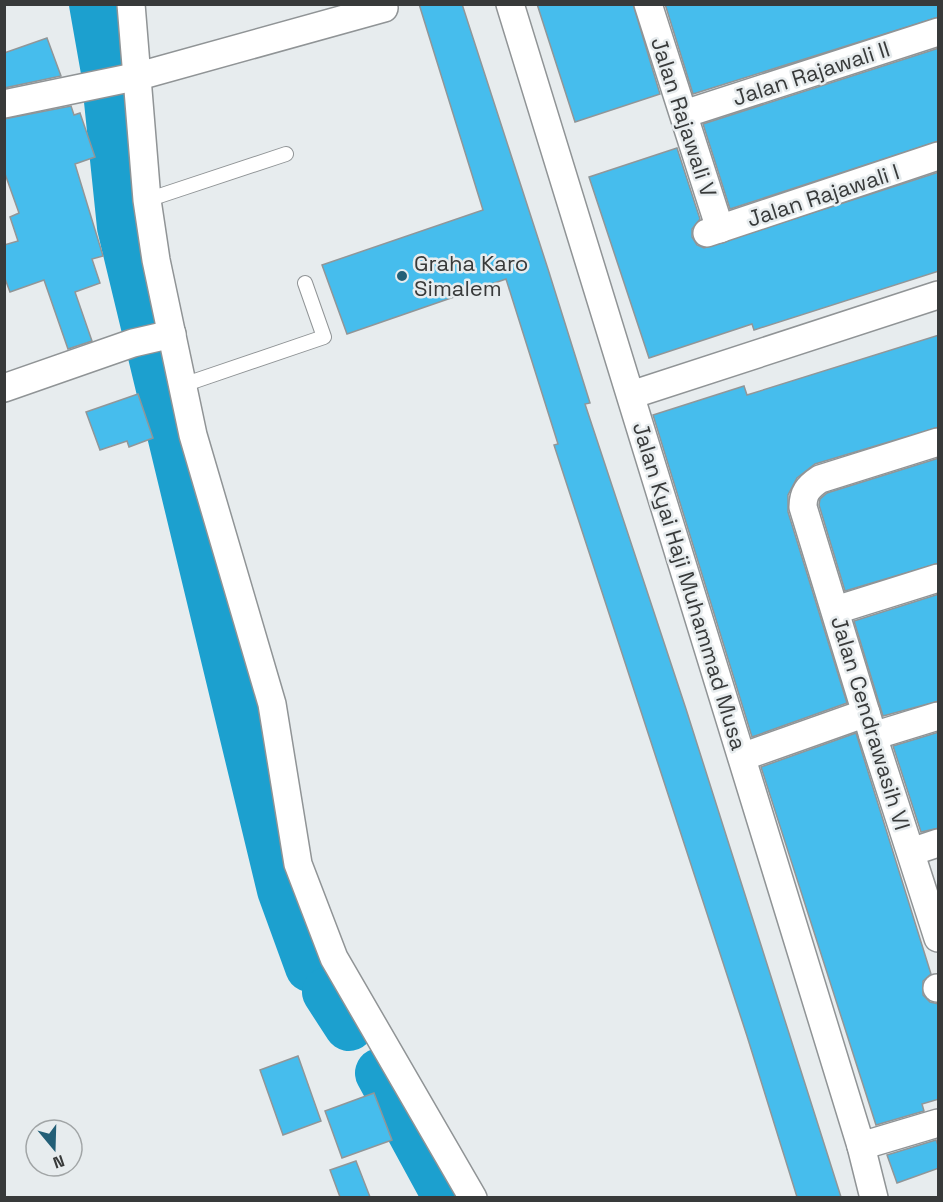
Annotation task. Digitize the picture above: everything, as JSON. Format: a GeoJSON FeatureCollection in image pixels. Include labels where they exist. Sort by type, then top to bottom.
{"type":"FeatureCollection","features":[{"type":"Feature","properties":{"kind":"street"},"geometry":{"type":"LineString","coordinates":[[131,4],[119,79],[147,200],[156,260],[154,338],[183,385],[194,435],[272,704],[298,864],[315,914],[334,958],[473,1197]]}},
{"type":"Feature","properties":{"kind":"street","name":"Jalan Kyai Haji Muhammad Musa"},"geometry":{"type":"LineString","coordinates":[[510,4],[742,757],[864,1157],[874,1197]]}},
{"type":"Feature","properties":{"kind":"street","name":"Jalan Rajawali V"},"geometry":{"type":"LineString","coordinates":[[648,4],[684,114],[713,231]]}},
{"type":"Feature","properties":{"kind":"street"},"geometry":{"type":"LineString","coordinates":[[4,104],[119,79],[384,8]]}},
{"type":"Feature","properties":{"kind":"street","name":"Jalan Rajawali II"},"geometry":{"type":"LineString","coordinates":[[684,114],[939,32]]}},
{"type":"Feature","properties":{"kind":"street","name":"Jalan Rajawali I"},"geometry":{"type":"LineString","coordinates":[[713,231],[939,156]]}},
{"type":"Feature","properties":{"kind":"street"},"geometry":{"type":"LineString","coordinates":[[631,395],[939,295]]}},
{"type":"Feature","properties":{"kind":"street"},"geometry":{"type":"LineString","coordinates":[[5,387],[154,338]]}},
{"type":"Feature","properties":{"kind":"street","name":"Jalan Cendrawasih VI"},"geometry":{"type":"LineString","coordinates":[[939,442],[820,479],[804,494],[803,507],[939,938]]}},
{"type":"Feature","properties":{"kind":"street"},"geometry":{"type":"LineString","coordinates":[[836,610],[939,578]]}},
{"type":"Feature","properties":{"kind":"street"},"geometry":{"type":"LineString","coordinates":[[742,757],[870,725],[939,716]]}},
{"type":"Feature","properties":{"kind":"street"},"geometry":{"type":"LineString","coordinates":[[911,852],[939,843]]}},
{"type":"Feature","properties":{"kind":"street"},"geometry":{"type":"LineString","coordinates":[[864,1157],[939,1123]]}},
{"type":"Feature","properties":{"kind":"lane"},"geometry":{"type":"LineString","coordinates":[[147,200],[286,154]]}},
{"type":"Feature","properties":{"kind":"lane"},"geometry":{"type":"LineString","coordinates":[[183,385],[324,337],[305,283]]}},
{"type":"Feature","properties":{"kind":"building"},"geometry":{"type":"Polygon","coordinates":[[[419,4],[462,4],[590,403],[585,404],[686,709],[841,1197],[797,1197],[747,1036],[554,445],[558,444],[506,279],[347,334],[322,265],[483,210],[419,4]]]}},
{"type":"Feature","properties":{"kind":"building"},"geometry":{"type":"Polygon","coordinates":[[[537,4],[633,4],[660,94],[575,122],[537,4]]]}},
{"type":"Feature","properties":{"kind":"building"},"geometry":{"type":"Polygon","coordinates":[[[665,4],[939,4],[939,17],[693,94],[665,4]]]}},
{"type":"Feature","properties":{"kind":"building"},"geometry":{"type":"Polygon","coordinates":[[[47,38],[61,76],[4,88],[4,53],[47,38]]]}},
{"type":"Feature","properties":{"kind":"building"},"geometry":{"type":"Polygon","coordinates":[[[939,48],[939,141],[730,209],[703,124],[939,48]]]}},
{"type":"Feature","properties":{"kind":"building"},"geometry":{"type":"Polygon","coordinates":[[[71,106],[74,115],[80,113],[95,157],[75,164],[103,256],[92,259],[100,283],[75,292],[92,341],[68,349],[44,280],[10,292],[4,276],[4,245],[18,241],[10,217],[19,213],[4,171],[4,119],[71,106]]]}},
{"type":"Feature","properties":{"kind":"building"},"geometry":{"type":"Polygon","coordinates":[[[677,148],[700,219],[692,229],[692,237],[697,245],[704,248],[939,172],[939,271],[754,330],[752,324],[649,358],[589,177],[677,148]]]}},
{"type":"Feature","properties":{"kind":"building"},"geometry":{"type":"Polygon","coordinates":[[[939,335],[939,427],[815,464],[797,478],[788,495],[788,512],[847,703],[752,737],[653,415],[744,386],[747,395],[939,335]]]}},
{"type":"Feature","properties":{"kind":"building"},"geometry":{"type":"Polygon","coordinates":[[[138,394],[153,438],[129,447],[127,441],[100,450],[86,412],[138,394]]]}},
{"type":"Feature","properties":{"kind":"building"},"geometry":{"type":"Polygon","coordinates":[[[939,458],[939,563],[845,591],[819,505],[820,499],[827,493],[939,458]]]}},
{"type":"Feature","properties":{"kind":"building"},"geometry":{"type":"Polygon","coordinates":[[[939,594],[939,701],[883,716],[854,621],[939,594]]]}},
{"type":"Feature","properties":{"kind":"building"},"geometry":{"type":"Polygon","coordinates":[[[939,732],[939,828],[921,832],[893,746],[939,732]]]}},
{"type":"Feature","properties":{"kind":"building"},"geometry":{"type":"Polygon","coordinates":[[[856,733],[931,974],[923,981],[923,995],[930,1002],[939,1004],[939,1099],[922,1104],[924,1111],[876,1125],[761,767],[856,733]]]}},
{"type":"Feature","properties":{"kind":"building"},"geometry":{"type":"Polygon","coordinates":[[[298,1056],[321,1121],[283,1135],[260,1070],[298,1056]]]}},
{"type":"Feature","properties":{"kind":"building"},"geometry":{"type":"Polygon","coordinates":[[[374,1093],[392,1140],[342,1158],[325,1111],[374,1093]]]}},
{"type":"Feature","properties":{"kind":"building"},"geometry":{"type":"Polygon","coordinates":[[[936,1140],[939,1148],[939,1168],[897,1183],[887,1155],[936,1140]]]}},
{"type":"Feature","properties":{"kind":"building"},"geometry":{"type":"Polygon","coordinates":[[[356,1161],[370,1197],[340,1197],[330,1170],[356,1161]]]}},
{"type":"Feature","properties":{"kind":"waterway"},"geometry":{"type":"LineString","coordinates":[[94,4],[106,72],[122,227],[282,890],[310,967]]}},
{"type":"Feature","properties":{"kind":"waterway"},"geometry":{"type":"LineString","coordinates":[[327,992],[349,1026]]}},
{"type":"Feature","properties":{"kind":"waterway"},"geometry":{"type":"LineString","coordinates":[[380,1073],[448,1198]]}},
{"type":"Feature","properties":{"kind":"place","name":"Graha Karo Simalem"},"geometry":{"type":"Point","coordinates":[402,276]}}]}
